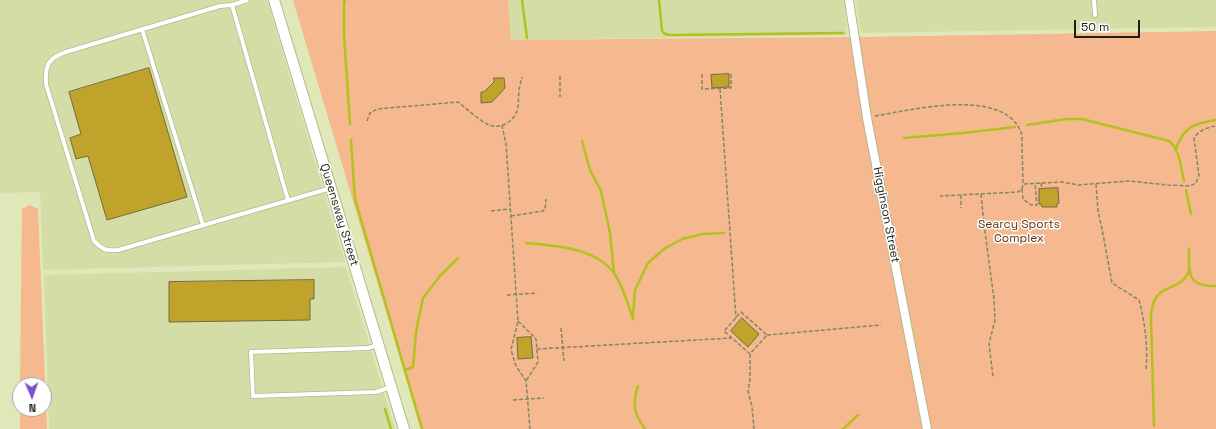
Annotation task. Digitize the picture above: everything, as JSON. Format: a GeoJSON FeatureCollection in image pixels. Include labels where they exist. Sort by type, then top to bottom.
{"type":"FeatureCollection","features":[{"type":"Feature","properties":{"kind":"street","name":"Queensway Street"},"geometry":{"type":"LineString","coordinates":[[274,0],[404,429]]}},
{"type":"Feature","properties":{"kind":"street","name":"Higginson Street"},"geometry":{"type":"LineString","coordinates":[[849,0],[867,118],[927,429]]}},
{"type":"Feature","properties":{"kind":"lane"},"geometry":{"type":"LineString","coordinates":[[247,0],[232,5],[220,6],[55,56],[47,64],[46,84],[94,241],[100,248],[108,251],[118,250],[331,188]]}},
{"type":"Feature","properties":{"kind":"lane"},"geometry":{"type":"LineString","coordinates":[[1094,0],[1095,15]]}},
{"type":"Feature","properties":{"kind":"lane"},"geometry":{"type":"LineString","coordinates":[[232,5],[288,200]]}},
{"type":"Feature","properties":{"kind":"lane"},"geometry":{"type":"LineString","coordinates":[[142,29],[203,225]]}},
{"type":"Feature","properties":{"kind":"lane"},"geometry":{"type":"LineString","coordinates":[[379,344],[368,348],[251,352],[253,396],[376,392],[392,387]]}},
{"type":"Feature","properties":{"kind":"path"},"geometry":{"type":"LineString","coordinates":[[702,74],[702,89],[720,89],[731,88],[731,73]]}},
{"type":"Feature","properties":{"kind":"path"},"geometry":{"type":"LineString","coordinates":[[560,76],[560,98]]}},
{"type":"Feature","properties":{"kind":"path"},"geometry":{"type":"LineString","coordinates":[[367,121],[370,113],[377,108],[458,102],[488,125],[502,126],[509,123],[517,112],[522,77]]}},
{"type":"Feature","properties":{"kind":"path"},"geometry":{"type":"LineString","coordinates":[[720,89],[736,318]]}},
{"type":"Feature","properties":{"kind":"path"},"geometry":{"type":"LineString","coordinates":[[867,118],[910,110],[965,104],[993,108],[1010,116],[1021,132],[1023,199],[1031,206],[1037,205],[1035,183]]}},
{"type":"Feature","properties":{"kind":"path"},"geometry":{"type":"LineString","coordinates":[[502,126],[506,144],[518,321],[511,350],[516,366],[526,381],[530,429]]}},
{"type":"Feature","properties":{"kind":"path"},"geometry":{"type":"LineString","coordinates":[[1023,184],[1062,182],[1078,185],[1128,181],[1190,186],[1196,183],[1199,175],[1194,139],[1196,135],[1209,127],[1216,126]]}},
{"type":"Feature","properties":{"kind":"path"},"geometry":{"type":"LineString","coordinates":[[1041,183],[1042,189]]}},
{"type":"Feature","properties":{"kind":"path"},"geometry":{"type":"LineString","coordinates":[[1096,184],[1098,211],[1112,283],[1139,300],[1144,318],[1147,350],[1146,370]]}},
{"type":"Feature","properties":{"kind":"path"},"geometry":{"type":"LineString","coordinates":[[940,196],[1018,192],[1022,189]]}},
{"type":"Feature","properties":{"kind":"path"},"geometry":{"type":"LineString","coordinates":[[981,194],[994,299],[995,320],[989,344],[993,377]]}},
{"type":"Feature","properties":{"kind":"path"},"geometry":{"type":"LineString","coordinates":[[961,195],[961,208]]}},
{"type":"Feature","properties":{"kind":"path"},"geometry":{"type":"LineString","coordinates":[[511,216],[543,211],[545,209],[546,199]]}},
{"type":"Feature","properties":{"kind":"path"},"geometry":{"type":"LineString","coordinates":[[490,211],[510,209]]}},
{"type":"Feature","properties":{"kind":"path"},"geometry":{"type":"LineString","coordinates":[[506,295],[537,292]]}},
{"type":"Feature","properties":{"kind":"path"},"geometry":{"type":"LineString","coordinates":[[750,354],[724,331],[741,312],[767,336]]}},
{"type":"Feature","properties":{"kind":"path"},"geometry":{"type":"LineString","coordinates":[[518,321],[536,339],[538,362],[526,381]]}},
{"type":"Feature","properties":{"kind":"path"},"geometry":{"type":"LineString","coordinates":[[754,429],[753,410],[748,395],[750,379],[750,354],[767,336],[881,325]]}},
{"type":"Feature","properties":{"kind":"path"},"geometry":{"type":"LineString","coordinates":[[561,328],[564,361]]}},
{"type":"Feature","properties":{"kind":"path"},"geometry":{"type":"LineString","coordinates":[[537,349],[732,338]]}},
{"type":"Feature","properties":{"kind":"path"},"geometry":{"type":"LineString","coordinates":[[513,400],[544,398]]}},
{"type":"Feature","properties":{"kind":"shaded area"},"geometry":{"type":"Polygon","coordinates":[[[0,0],[267,0],[345,262],[43,270],[40,192],[0,193],[0,0]]]}},
{"type":"Feature","properties":{"kind":"shaded area"},"geometry":{"type":"Polygon","coordinates":[[[508,0],[844,0],[847,35],[511,40],[508,0]]]}},
{"type":"Feature","properties":{"kind":"shaded area"},"geometry":{"type":"Polygon","coordinates":[[[856,0],[1216,0],[1216,27],[861,33],[856,0]]]}},
{"type":"Feature","properties":{"kind":"shaded area"},"geometry":{"type":"Polygon","coordinates":[[[346,267],[395,429],[49,429],[49,417],[52,417],[52,377],[47,377],[44,275],[346,267]]]}},
{"type":"Feature","properties":{"kind":"green space","name":"Searcy Sports Complex"},"geometry":{"type":"Polygon","coordinates":[[[293,0],[508,0],[511,40],[864,37],[1216,31],[1216,429],[421,429],[293,0]]]}},
{"type":"Feature","properties":{"kind":"green space"},"geometry":{"type":"Polygon","coordinates":[[[30,205],[38,209],[45,377],[20,377],[22,209],[30,205]]]}},
{"type":"Feature","properties":{"kind":"green space"},"geometry":{"type":"Polygon","coordinates":[[[20,417],[47,417],[47,429],[20,429],[20,417]]]}},
{"type":"Feature","properties":{"kind":"building"},"geometry":{"type":"Polygon","coordinates":[[[149,68],[187,197],[107,220],[88,156],[76,159],[70,138],[81,134],[69,92],[149,68]]]}},
{"type":"Feature","properties":{"kind":"building"},"geometry":{"type":"Polygon","coordinates":[[[729,74],[729,87],[712,88],[711,75],[729,74]]]}},
{"type":"Feature","properties":{"kind":"building"},"geometry":{"type":"Polygon","coordinates":[[[494,78],[504,78],[505,88],[492,102],[481,103],[481,92],[484,92],[494,82],[494,78]]]}},
{"type":"Feature","properties":{"kind":"building"},"geometry":{"type":"Polygon","coordinates":[[[1058,188],[1059,203],[1057,204],[1057,207],[1042,207],[1041,204],[1039,204],[1039,189],[1058,188]]]}},
{"type":"Feature","properties":{"kind":"building"},"geometry":{"type":"Polygon","coordinates":[[[314,280],[314,299],[310,299],[310,320],[169,322],[169,282],[314,280]]]}},
{"type":"Feature","properties":{"kind":"building"},"geometry":{"type":"Polygon","coordinates":[[[742,318],[759,334],[748,347],[731,331],[742,318]]]}},
{"type":"Feature","properties":{"kind":"building"},"geometry":{"type":"Polygon","coordinates":[[[531,337],[533,358],[518,359],[517,338],[531,337]]]}},
{"type":"Feature","properties":{"kind":"waterway"},"geometry":{"type":"LineString","coordinates":[[345,0],[344,35],[350,124]]}},
{"type":"Feature","properties":{"kind":"waterway"},"geometry":{"type":"LineString","coordinates":[[522,0],[527,38]]}},
{"type":"Feature","properties":{"kind":"waterway"},"geometry":{"type":"LineString","coordinates":[[659,0],[662,31],[665,34],[670,35],[843,33]]}},
{"type":"Feature","properties":{"kind":"waterway"},"geometry":{"type":"LineString","coordinates":[[1027,125],[1066,119],[1082,119],[1169,141],[1176,149],[1178,154],[1184,181]]}},
{"type":"Feature","properties":{"kind":"waterway"},"geometry":{"type":"LineString","coordinates":[[1176,149],[1182,136],[1191,127],[1216,120]]}},
{"type":"Feature","properties":{"kind":"waterway"},"geometry":{"type":"LineString","coordinates":[[904,138],[1015,127]]}},
{"type":"Feature","properties":{"kind":"waterway"},"geometry":{"type":"LineString","coordinates":[[351,140],[355,199],[422,429]]}},
{"type":"Feature","properties":{"kind":"waterway"},"geometry":{"type":"LineString","coordinates":[[582,141],[590,170],[601,191],[610,233],[614,273]]}},
{"type":"Feature","properties":{"kind":"waterway"},"geometry":{"type":"LineString","coordinates":[[1186,190],[1191,214]]}},
{"type":"Feature","properties":{"kind":"waterway"},"geometry":{"type":"LineString","coordinates":[[633,316],[635,290],[648,263],[664,249],[682,239],[703,234],[724,233]]}},
{"type":"Feature","properties":{"kind":"waterway"},"geometry":{"type":"LineString","coordinates":[[526,243],[573,249],[585,253],[606,264],[614,273],[620,284],[633,319]]}},
{"type":"Feature","properties":{"kind":"waterway"},"geometry":{"type":"LineString","coordinates":[[1189,249],[1189,265],[1191,276],[1194,281],[1199,284],[1216,286]]}},
{"type":"Feature","properties":{"kind":"waterway"},"geometry":{"type":"LineString","coordinates":[[405,370],[413,367],[416,332],[423,298],[440,276],[458,258]]}},
{"type":"Feature","properties":{"kind":"waterway"},"geometry":{"type":"LineString","coordinates":[[1154,426],[1151,318],[1153,306],[1156,298],[1161,292],[1179,283],[1185,278],[1189,271]]}},
{"type":"Feature","properties":{"kind":"waterway"},"geometry":{"type":"LineString","coordinates":[[638,386],[635,398],[635,409],[636,414],[645,429]]}},
{"type":"Feature","properties":{"kind":"waterway"},"geometry":{"type":"LineString","coordinates":[[385,409],[391,429]]}},
{"type":"Feature","properties":{"kind":"waterway"},"geometry":{"type":"LineString","coordinates":[[843,429],[858,415]]}}]}
